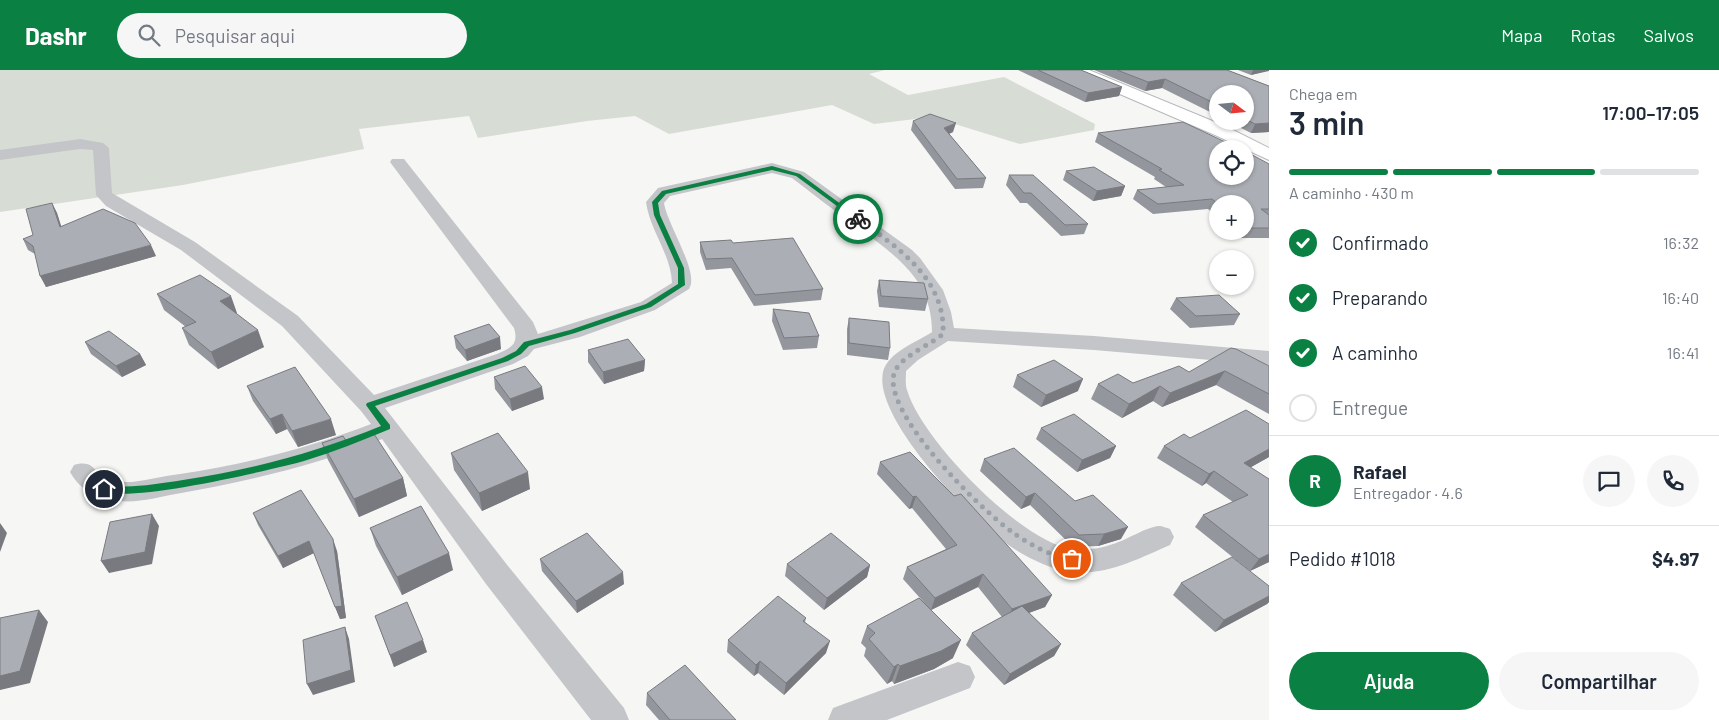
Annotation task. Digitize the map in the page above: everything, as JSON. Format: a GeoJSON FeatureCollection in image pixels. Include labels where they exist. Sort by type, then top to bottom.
{"type":"FeatureCollection","features":[{"type":"Feature","properties":{"kind":"main road"},"geometry":{"type":"LineString","coordinates":[[1076,70],[1150,100],[1266,152]]}},
{"type":"Feature","properties":{"kind":"street"},"geometry":{"type":"LineString","coordinates":[[0,155],[80,144],[98,146],[101,148],[104,195],[112,202],[188,246],[290,321],[370,405],[497,574],[612,720]]}},
{"type":"Feature","properties":{"kind":"street"},"geometry":{"type":"LineString","coordinates":[[398,162],[525,327],[529,336],[527,344]]}},
{"type":"Feature","properties":{"kind":"street"},"geometry":{"type":"LineString","coordinates":[[370,405],[505,359],[518,353],[527,344],[572,332],[648,306],[682,285],[681,268],[657,215],[655,202],[664,192],[772,168],[798,175],[870,227],[920,268],[934,292],[943,323],[943,334]]}},
{"type":"Feature","properties":{"kind":"street"},"geometry":{"type":"LineString","coordinates":[[1160,537],[1107,559],[1085,560],[1059,557],[1010,531],[969,496],[925,445],[904,413],[893,389],[895,371],[904,360],[931,344],[943,334],[1103,344],[1269,358]]}},
{"type":"Feature","properties":{"kind":"street"},"geometry":{"type":"LineString","coordinates":[[83,472],[92,483],[104,489],[123,492],[140,490],[203,480],[301,458],[338,447],[387,427]]}},
{"type":"Feature","properties":{"kind":"street"},"geometry":{"type":"LineString","coordinates":[[845,720],[958,677]]}},
{"type":"Feature","properties":{"kind":"shaded area"},"geometry":{"type":"Polygon","coordinates":[[[0,70],[885,70],[869,74],[908,95],[1004,77],[1095,124],[1094,130],[1020,144],[932,117],[874,124],[832,105],[669,134],[635,116],[587,121],[478,138],[469,116],[359,129],[364,149],[183,185],[0,212],[0,70]]]}},
{"type":"Feature","properties":{"kind":"building"},"geometry":{"type":"Polygon","coordinates":[[[1038,70],[1081,70],[1122,87],[1088,93],[1038,70]]]}},
{"type":"Feature","properties":{"kind":"building"},"geometry":{"type":"Polygon","coordinates":[[[1117,70],[1227,70],[1269,86],[1269,123],[1254,124],[1254,85],[1209,85],[1209,101],[1165,79],[1148,82],[1117,70]]]}},
{"type":"Feature","properties":{"kind":"building"},"geometry":{"type":"Polygon","coordinates":[[[930,114],[956,123],[944,128],[986,178],[957,179],[913,121],[930,114]]]}},
{"type":"Feature","properties":{"kind":"building"},"geometry":{"type":"Polygon","coordinates":[[[1183,122],[1221,140],[1209,140],[1209,185],[1254,185],[1254,156],[1269,164],[1269,209],[1261,209],[1269,215],[1269,228],[1254,228],[1254,195],[1209,195],[1209,199],[1158,204],[1137,190],[1184,185],[1159,170],[1162,169],[1098,133],[1183,122]]]}},
{"type":"Feature","properties":{"kind":"building"},"geometry":{"type":"Polygon","coordinates":[[[1094,167],[1125,186],[1097,191],[1066,171],[1094,167]]]}},
{"type":"Feature","properties":{"kind":"building"},"geometry":{"type":"Polygon","coordinates":[[[1009,175],[1033,175],[1088,224],[1065,225],[1031,193],[1024,193],[1009,175]]]}},
{"type":"Feature","properties":{"kind":"building"},"geometry":{"type":"Polygon","coordinates":[[[52,203],[60,227],[103,209],[135,223],[151,245],[40,276],[33,246],[23,239],[33,235],[26,209],[52,203]]]}},
{"type":"Feature","properties":{"kind":"building"},"geometry":{"type":"Polygon","coordinates":[[[793,238],[823,289],[755,295],[732,258],[706,259],[700,242],[731,240],[733,243],[793,238]]]}},
{"type":"Feature","properties":{"kind":"building"},"geometry":{"type":"Polygon","coordinates":[[[200,275],[231,296],[220,301],[258,330],[211,352],[182,328],[196,322],[157,294],[200,275]]]}},
{"type":"Feature","properties":{"kind":"building"},"geometry":{"type":"Polygon","coordinates":[[[879,280],[924,283],[928,299],[881,296],[879,280]]]}},
{"type":"Feature","properties":{"kind":"building"},"geometry":{"type":"Polygon","coordinates":[[[1219,295],[1240,314],[1196,316],[1176,298],[1219,295]]]}},
{"type":"Feature","properties":{"kind":"building"},"geometry":{"type":"Polygon","coordinates":[[[773,309],[809,313],[819,336],[784,338],[773,309]]]}},
{"type":"Feature","properties":{"kind":"building"},"geometry":{"type":"Polygon","coordinates":[[[849,318],[889,322],[890,348],[849,343],[849,318]]]}},
{"type":"Feature","properties":{"kind":"building"},"geometry":{"type":"Polygon","coordinates":[[[489,324],[500,337],[465,350],[454,336],[489,324]]]}},
{"type":"Feature","properties":{"kind":"building"},"geometry":{"type":"Polygon","coordinates":[[[109,331],[140,354],[116,366],[85,342],[109,331]]]}},
{"type":"Feature","properties":{"kind":"building"},"geometry":{"type":"Polygon","coordinates":[[[628,339],[645,360],[603,372],[588,350],[628,339]]]}},
{"type":"Feature","properties":{"kind":"building"},"geometry":{"type":"Polygon","coordinates":[[[1231,348],[1269,366],[1269,394],[1225,371],[1170,393],[1160,386],[1129,404],[1098,384],[1118,374],[1133,383],[1179,366],[1189,372],[1231,348]]]}},
{"type":"Feature","properties":{"kind":"building"},"geometry":{"type":"Polygon","coordinates":[[[1054,360],[1083,379],[1046,395],[1017,375],[1054,360]]]}},
{"type":"Feature","properties":{"kind":"building"},"geometry":{"type":"Polygon","coordinates":[[[525,366],[542,387],[510,399],[494,377],[525,366]]]}},
{"type":"Feature","properties":{"kind":"building"},"geometry":{"type":"Polygon","coordinates":[[[295,367],[331,419],[292,431],[282,414],[270,419],[247,386],[295,367]]]}},
{"type":"Feature","properties":{"kind":"building"},"geometry":{"type":"Polygon","coordinates":[[[1246,410],[1269,424],[1269,449],[1244,463],[1269,479],[1269,554],[1259,559],[1203,515],[1248,495],[1214,471],[1209,474],[1164,446],[1184,434],[1190,438],[1246,410]]]}},
{"type":"Feature","properties":{"kind":"building"},"geometry":{"type":"Polygon","coordinates":[[[1074,414],[1116,446],[1082,460],[1041,428],[1074,414]]]}},
{"type":"Feature","properties":{"kind":"building"},"geometry":{"type":"Polygon","coordinates":[[[498,433],[528,472],[479,493],[451,453],[498,433]]]}},
{"type":"Feature","properties":{"kind":"building"},"geometry":{"type":"Polygon","coordinates":[[[374,434],[403,478],[354,499],[322,443],[343,436],[348,444],[374,434]]]}},
{"type":"Feature","properties":{"kind":"building"},"geometry":{"type":"Polygon","coordinates":[[[1014,448],[1075,501],[1093,495],[1128,527],[1104,534],[1079,535],[1035,493],[1026,497],[984,459],[1014,448]]]}},
{"type":"Feature","properties":{"kind":"building"},"geometry":{"type":"Polygon","coordinates":[[[910,452],[954,496],[961,494],[1052,595],[1012,609],[983,574],[935,598],[907,567],[957,545],[916,496],[913,497],[880,462],[910,452]]]}},
{"type":"Feature","properties":{"kind":"building"},"geometry":{"type":"Polygon","coordinates":[[[301,490],[333,539],[342,606],[335,607],[309,541],[278,556],[253,513],[301,490]]]}},
{"type":"Feature","properties":{"kind":"building"},"geometry":{"type":"Polygon","coordinates":[[[421,506],[449,553],[397,577],[370,528],[421,506]]]}},
{"type":"Feature","properties":{"kind":"building"},"geometry":{"type":"Polygon","coordinates":[[[152,514],[145,552],[101,561],[110,522],[152,514]]]}},
{"type":"Feature","properties":{"kind":"building"},"geometry":{"type":"Polygon","coordinates":[[[587,533],[623,572],[576,601],[540,559],[587,533]]]}},
{"type":"Feature","properties":{"kind":"building"},"geometry":{"type":"Polygon","coordinates":[[[831,533],[870,565],[827,598],[787,564],[831,533]]]}},
{"type":"Feature","properties":{"kind":"building"},"geometry":{"type":"Polygon","coordinates":[[[1232,557],[1269,586],[1269,596],[1224,620],[1181,583],[1232,557]]]}},
{"type":"Feature","properties":{"kind":"building"},"geometry":{"type":"Polygon","coordinates":[[[778,596],[806,618],[803,621],[830,641],[786,683],[760,661],[756,665],[728,640],[778,596]]]}},
{"type":"Feature","properties":{"kind":"building"},"geometry":{"type":"Polygon","coordinates":[[[919,598],[961,640],[941,651],[900,666],[898,664],[894,667],[869,639],[875,633],[867,626],[919,598]]]}},
{"type":"Feature","properties":{"kind":"building"},"geometry":{"type":"Polygon","coordinates":[[[407,602],[423,640],[390,655],[375,616],[407,602]]]}},
{"type":"Feature","properties":{"kind":"building"},"geometry":{"type":"Polygon","coordinates":[[[1022,606],[1061,644],[1010,674],[972,633],[1022,606]]]}},
{"type":"Feature","properties":{"kind":"building"},"geometry":{"type":"Polygon","coordinates":[[[39,610],[20,671],[0,676],[0,618],[39,610]]]}},
{"type":"Feature","properties":{"kind":"building"},"geometry":{"type":"Polygon","coordinates":[[[345,627],[351,670],[307,684],[303,640],[345,627]]]}},
{"type":"Feature","properties":{"kind":"building"},"geometry":{"type":"Polygon","coordinates":[[[685,665],[736,720],[670,720],[647,693],[685,665]]]}},
{"type":"Feature","properties":{"kind":"way so far"},"geometry":{"type":"LineString","coordinates":[[858,219],[905,254],[920,268],[934,292],[943,323],[943,334],[931,344],[904,360],[895,371],[893,389],[904,413],[925,445],[969,496],[1010,531],[1036,547],[1059,557],[1072,559]]}},
{"type":"Feature","properties":{"kind":"route"},"geometry":{"type":"LineString","coordinates":[[104,489],[123,492],[203,480],[301,458],[338,447],[387,427],[370,405],[505,359],[518,353],[527,344],[572,332],[648,306],[682,285],[681,268],[657,215],[655,202],[664,192],[756,170],[772,168],[798,175],[858,219]]}}]}
